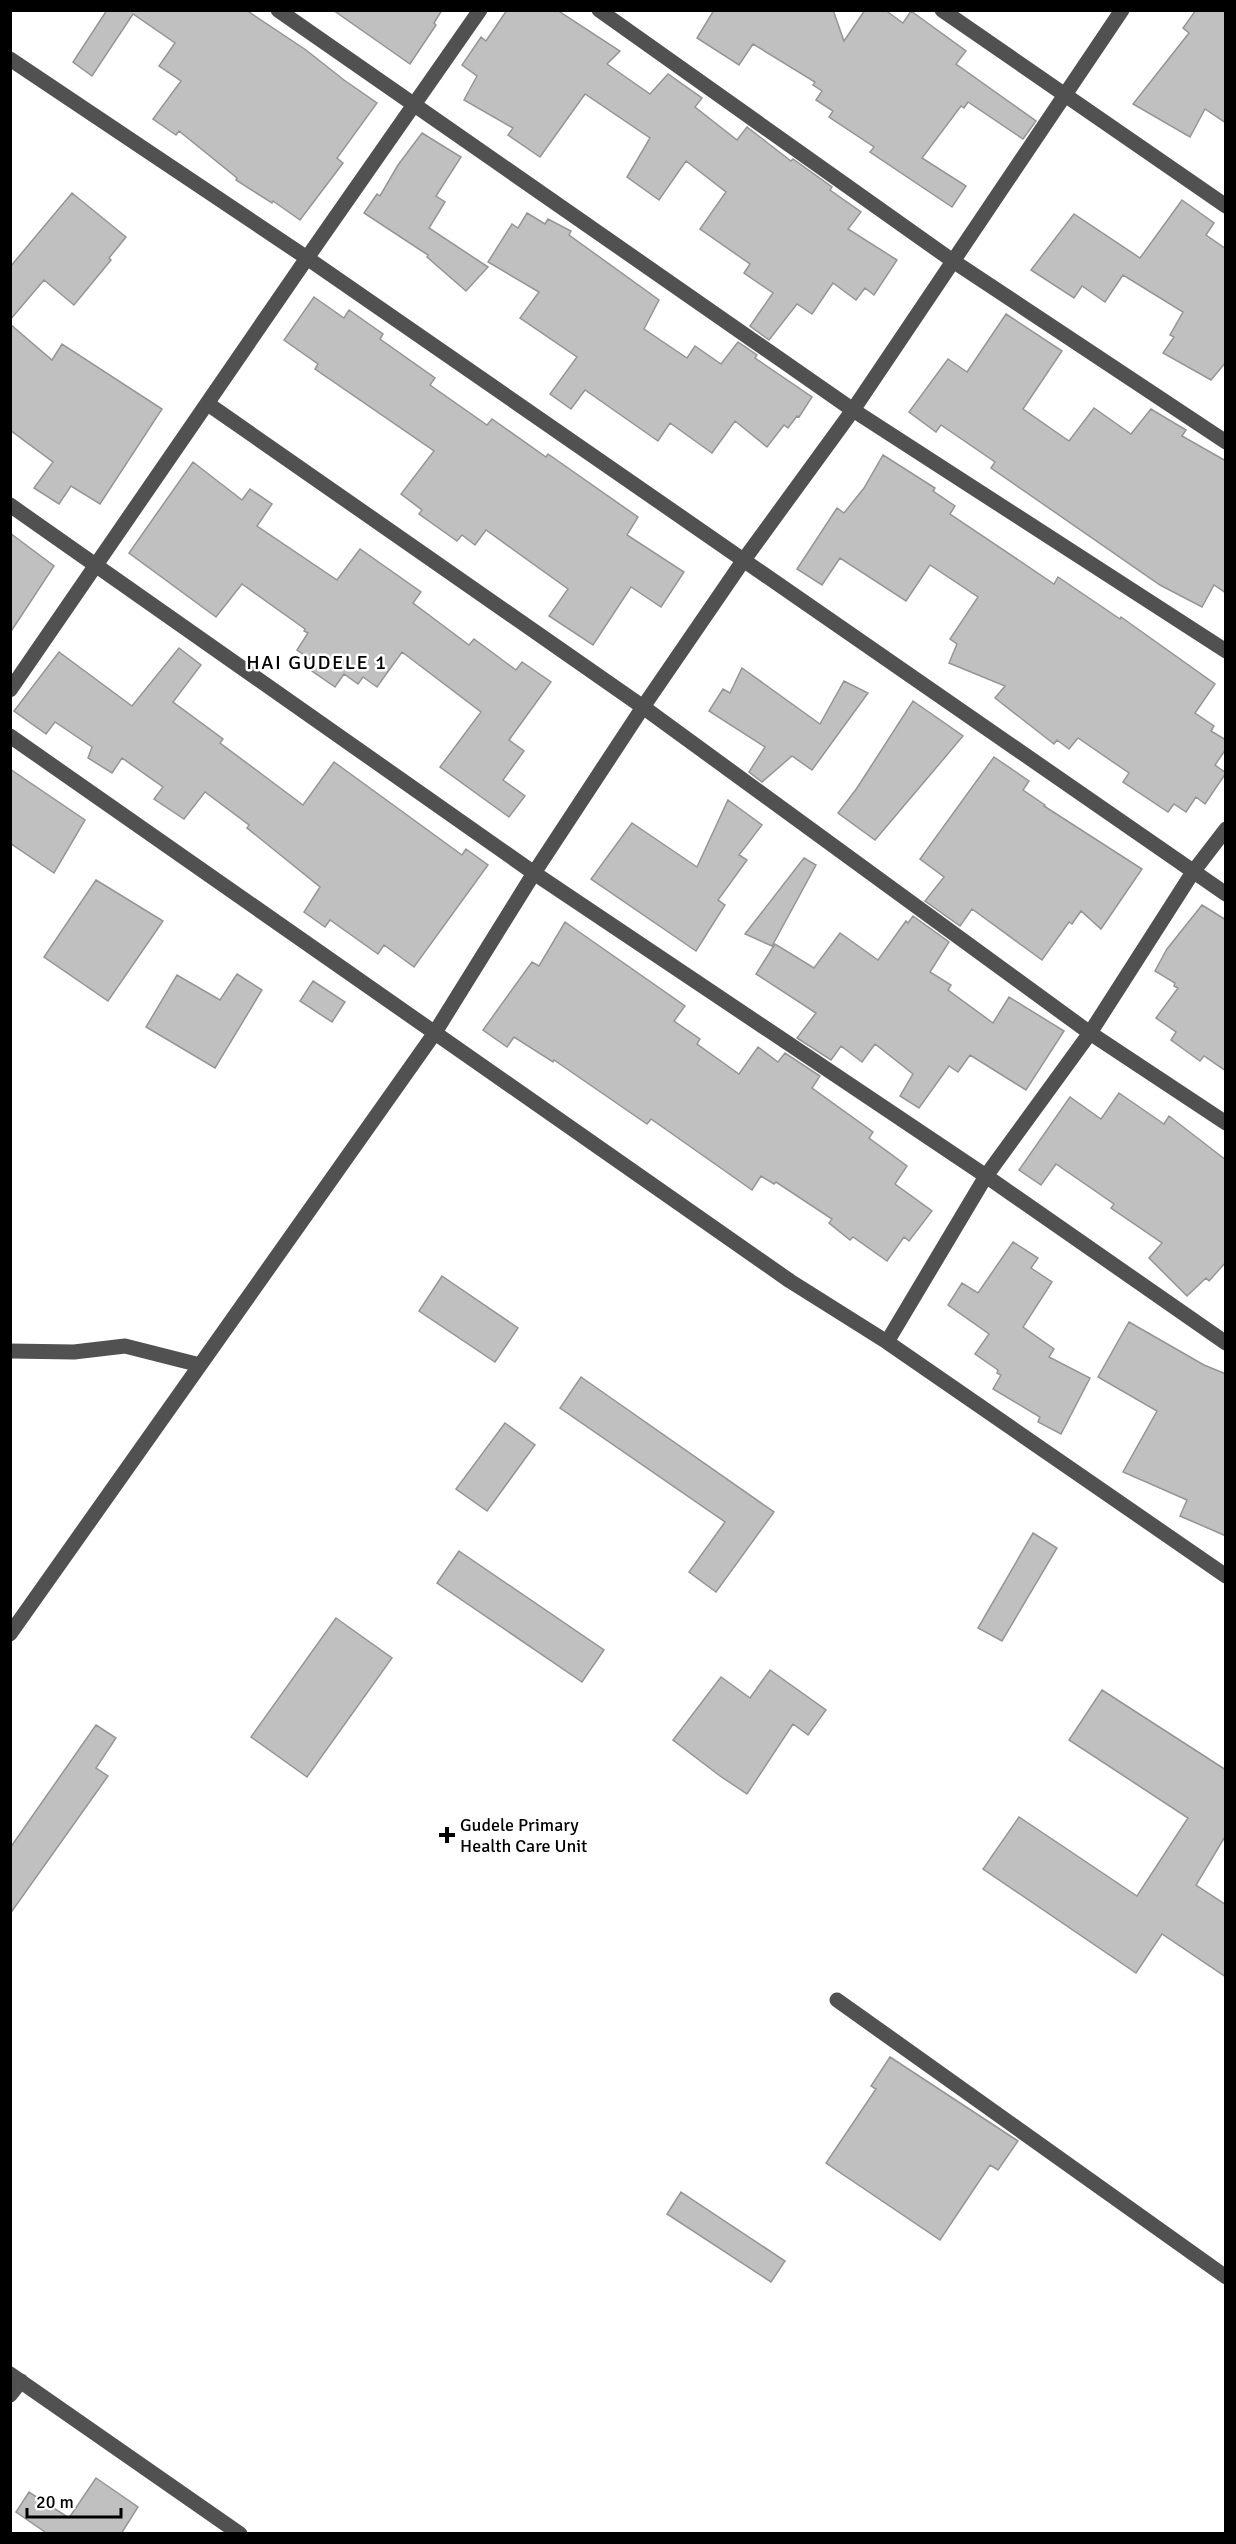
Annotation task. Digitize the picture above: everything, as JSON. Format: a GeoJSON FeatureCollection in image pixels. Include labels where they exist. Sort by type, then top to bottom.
{"type":"FeatureCollection","features":[{"type":"Feature","properties":{"kind":"street"},"geometry":{"type":"LineString","coordinates":[[278,10],[853,410],[1226,651]]}},
{"type":"Feature","properties":{"kind":"street"},"geometry":{"type":"LineString","coordinates":[[10,690],[480,10]]}},
{"type":"Feature","properties":{"kind":"street"},"geometry":{"type":"LineString","coordinates":[[599,10],[953,261],[1226,442]]}},
{"type":"Feature","properties":{"kind":"street"},"geometry":{"type":"LineString","coordinates":[[942,10],[1226,206]]}},
{"type":"Feature","properties":{"kind":"street"},"geometry":{"type":"LineString","coordinates":[[10,1634],[434,1034],[534,873],[642,707],[743,561],[853,410],[1122,10]]}},
{"type":"Feature","properties":{"kind":"street"},"geometry":{"type":"LineString","coordinates":[[10,59],[307,258],[1226,894]]}},
{"type":"Feature","properties":{"kind":"street"},"geometry":{"type":"LineString","coordinates":[[208,404],[642,707],[1090,1033],[1226,1123]]}},
{"type":"Feature","properties":{"kind":"street"},"geometry":{"type":"LineString","coordinates":[[10,505],[534,873],[986,1176],[1226,1343]]}},
{"type":"Feature","properties":{"kind":"street"},"geometry":{"type":"LineString","coordinates":[[10,736],[790,1281],[887,1342],[1226,1576]]}},
{"type":"Feature","properties":{"kind":"street"},"geometry":{"type":"LineString","coordinates":[[887,1342],[986,1176],[1090,1033],[1193,872],[1226,829]]}},
{"type":"Feature","properties":{"kind":"street"},"geometry":{"type":"LineString","coordinates":[[10,1351],[74,1352],[125,1346],[200,1365]]}},
{"type":"Feature","properties":{"kind":"street"},"geometry":{"type":"LineString","coordinates":[[837,2000],[1226,2277]]}},
{"type":"Feature","properties":{"kind":"street"},"geometry":{"type":"LineString","coordinates":[[10,2395],[16,2377],[240,2534]]}},
{"type":"Feature","properties":{"kind":"building"},"geometry":{"type":"Polygon","coordinates":[[[107,10],[246,10],[306,50],[377,103],[337,158],[343,163],[300,220],[273,201],[272,203],[236,180],[237,178],[179,131],[176,135],[153,119],[181,81],[159,66],[175,43],[133,14],[92,76],[73,62],[107,10]]]}},
{"type":"Feature","properties":{"kind":"building"},"geometry":{"type":"Polygon","coordinates":[[[333,10],[442,10],[434,23],[436,25],[410,64],[333,10]]]}},
{"type":"Feature","properties":{"kind":"building"},"geometry":{"type":"Polygon","coordinates":[[[507,10],[557,10],[620,51],[607,64],[650,94],[668,74],[702,98],[695,107],[737,140],[747,127],[791,161],[793,159],[832,187],[830,190],[861,212],[848,229],[897,260],[874,295],[865,288],[856,300],[833,283],[812,314],[797,304],[769,340],[750,326],[773,293],[744,273],[750,264],[700,229],[726,192],[686,161],[659,200],[627,177],[650,138],[585,94],[540,157],[508,135],[513,128],[464,100],[477,76],[462,65],[481,37],[486,41],[507,10]]]}},
{"type":"Feature","properties":{"kind":"building"},"geometry":{"type":"Polygon","coordinates":[[[714,10],[833,10],[844,41],[865,10],[885,10],[903,23],[911,11],[966,51],[956,64],[1036,121],[1023,139],[968,102],[964,108],[961,106],[922,158],[966,186],[952,207],[870,152],[874,147],[829,117],[833,111],[816,100],[822,91],[813,85],[815,82],[753,44],[739,65],[697,38],[714,10]]]}},
{"type":"Feature","properties":{"kind":"building"},"geometry":{"type":"Polygon","coordinates":[[[1196,10],[1226,10],[1226,123],[1205,109],[1190,137],[1133,104],[1189,33],[1183,28],[1196,10]]]}},
{"type":"Feature","properties":{"kind":"building"},"geometry":{"type":"Polygon","coordinates":[[[422,133],[461,157],[436,196],[445,202],[429,228],[488,267],[466,291],[427,257],[428,255],[364,213],[377,194],[380,196],[398,165],[422,133]]]}},
{"type":"Feature","properties":{"kind":"building"},"geometry":{"type":"Polygon","coordinates":[[[72,193],[126,237],[109,258],[111,260],[74,305],[44,280],[10,320],[10,267],[72,193]]]}},
{"type":"Feature","properties":{"kind":"building"},"geometry":{"type":"Polygon","coordinates":[[[1182,200],[1214,223],[1206,235],[1226,249],[1226,362],[1211,380],[1163,353],[1174,337],[1170,335],[1183,312],[1123,275],[1105,302],[1082,286],[1074,298],[1031,270],[1074,214],[1140,258],[1182,200]]]}},
{"type":"Feature","properties":{"kind":"building"},"geometry":{"type":"Polygon","coordinates":[[[527,213],[545,224],[548,219],[571,231],[569,235],[659,300],[644,329],[687,358],[695,346],[721,364],[738,342],[757,355],[755,358],[812,397],[799,417],[797,416],[788,428],[784,425],[767,447],[735,421],[712,453],[670,423],[658,441],[585,390],[571,409],[550,394],[577,357],[520,318],[539,292],[488,262],[512,224],[518,228],[527,213]]]}},
{"type":"Feature","properties":{"kind":"building"},"geometry":{"type":"Polygon","coordinates":[[[314,297],[344,318],[349,310],[383,334],[380,339],[435,378],[430,385],[487,425],[492,419],[546,457],[548,454],[638,517],[627,535],[684,572],[661,607],[631,587],[593,645],[549,616],[568,589],[486,530],[475,545],[462,535],[457,541],[419,514],[422,510],[401,494],[434,451],[315,369],[318,364],[284,340],[314,297]]]}},
{"type":"Feature","properties":{"kind":"building"},"geometry":{"type":"Polygon","coordinates":[[[1006,314],[1062,351],[1023,409],[1069,441],[1094,408],[1131,434],[1151,409],[1186,430],[1182,436],[1226,461],[1226,593],[1214,585],[1202,607],[1160,585],[991,468],[995,462],[941,425],[936,432],[909,412],[948,359],[967,372],[1006,314]]]}},
{"type":"Feature","properties":{"kind":"building"},"geometry":{"type":"Polygon","coordinates":[[[10,324],[52,360],[62,344],[162,409],[100,504],[71,486],[59,504],[34,488],[53,462],[10,430],[10,324]]]}},
{"type":"Feature","properties":{"kind":"building"},"geometry":{"type":"Polygon","coordinates":[[[883,455],[935,488],[933,491],[955,506],[950,514],[1054,584],[1058,577],[1120,619],[1121,617],[1215,684],[1195,713],[1214,726],[1211,731],[1226,740],[1226,749],[1215,765],[1226,773],[1205,804],[1196,797],[1186,812],[1174,804],[1168,812],[1123,782],[1129,773],[1078,738],[1069,749],[1057,740],[1054,744],[995,698],[1005,686],[949,663],[957,644],[950,639],[978,597],[930,565],[906,601],[840,558],[822,585],[797,569],[837,508],[844,513],[864,488],[883,455]]]}},
{"type":"Feature","properties":{"kind":"building"},"geometry":{"type":"Polygon","coordinates":[[[193,462],[242,500],[250,489],[272,504],[257,526],[337,580],[360,549],[421,592],[413,603],[469,645],[474,639],[516,670],[522,662],[551,682],[509,740],[524,751],[503,780],[525,796],[509,817],[440,767],[481,712],[402,652],[377,687],[363,677],[358,684],[344,674],[335,687],[309,669],[314,662],[297,650],[308,633],[304,631],[305,629],[242,584],[216,617],[129,553],[193,462]]]}},
{"type":"Feature","properties":{"kind":"building"},"geometry":{"type":"Polygon","coordinates":[[[10,533],[54,566],[10,633],[10,533]]]}},
{"type":"Feature","properties":{"kind":"building"},"geometry":{"type":"Polygon","coordinates":[[[179,648],[201,665],[173,702],[223,739],[220,743],[303,805],[334,762],[462,855],[466,849],[488,865],[414,967],[384,945],[378,954],[330,920],[325,927],[304,912],[320,887],[247,828],[249,825],[205,792],[184,819],[154,799],[163,787],[122,758],[112,773],[88,758],[92,747],[55,722],[46,734],[14,711],[59,652],[132,706],[179,648]]]}},
{"type":"Feature","properties":{"kind":"building"},"geometry":{"type":"Polygon","coordinates":[[[742,668],[820,724],[844,681],[868,693],[812,770],[792,756],[762,782],[749,772],[765,747],[709,711],[723,689],[730,693],[742,668]]]}},
{"type":"Feature","properties":{"kind":"building"},"geometry":{"type":"Polygon","coordinates":[[[913,701],[963,736],[875,840],[838,813],[857,788],[913,701]]]}},
{"type":"Feature","properties":{"kind":"building"},"geometry":{"type":"Polygon","coordinates":[[[994,757],[1029,781],[1023,790],[1044,806],[1142,869],[1101,929],[1081,911],[1072,924],[1069,922],[1042,960],[972,909],[960,926],[925,901],[944,877],[920,859],[994,757]]]}},
{"type":"Feature","properties":{"kind":"building"},"geometry":{"type":"Polygon","coordinates":[[[10,769],[85,820],[54,873],[10,843],[10,769]]]}},
{"type":"Feature","properties":{"kind":"building"},"geometry":{"type":"Polygon","coordinates":[[[728,800],[762,825],[739,855],[747,860],[718,900],[725,905],[696,951],[591,879],[632,823],[697,867],[728,800]]]}},
{"type":"Feature","properties":{"kind":"building"},"geometry":{"type":"Polygon","coordinates":[[[804,858],[816,865],[772,946],[745,934],[804,858]]]}},
{"type":"Feature","properties":{"kind":"building"},"geometry":{"type":"Polygon","coordinates":[[[96,880],[163,921],[108,1001],[44,957],[96,880]]]}},
{"type":"Feature","properties":{"kind":"building"},"geometry":{"type":"Polygon","coordinates":[[[1202,905],[1226,920],[1226,1071],[1204,1056],[1200,1061],[1171,1040],[1176,1032],[1156,1018],[1178,988],[1174,986],[1175,983],[1155,971],[1167,949],[1202,905]]]}},
{"type":"Feature","properties":{"kind":"building"},"geometry":{"type":"Polygon","coordinates":[[[913,916],[949,942],[930,972],[951,985],[948,990],[993,1023],[1009,997],[1064,1031],[1026,1090],[970,1055],[958,1072],[949,1066],[919,1108],[900,1096],[913,1074],[875,1044],[862,1062],[841,1046],[831,1060],[797,1038],[816,1013],[756,974],[775,944],[814,968],[840,933],[878,960],[906,921],[908,923],[913,916]]]}},
{"type":"Feature","properties":{"kind":"building"},"geometry":{"type":"Polygon","coordinates":[[[565,922],[685,1006],[674,1021],[700,1039],[697,1044],[739,1074],[758,1047],[778,1062],[785,1053],[820,1076],[812,1088],[873,1132],[869,1138],[907,1166],[895,1184],[932,1211],[909,1241],[904,1237],[887,1261],[853,1237],[850,1240],[829,1223],[832,1219],[776,1182],[774,1184],[761,1176],[752,1190],[651,1119],[647,1124],[554,1060],[553,1062],[514,1037],[507,1047],[483,1030],[532,962],[539,966],[565,922]]]}},
{"type":"Feature","properties":{"kind":"building"},"geometry":{"type":"Polygon","coordinates":[[[237,974],[262,990],[215,1068],[146,1027],[177,975],[220,1000],[237,974]]]}},
{"type":"Feature","properties":{"kind":"building"},"geometry":{"type":"Polygon","coordinates":[[[313,981],[345,1002],[332,1022],[300,1001],[313,981]]]}},
{"type":"Feature","properties":{"kind":"building"},"geometry":{"type":"Polygon","coordinates":[[[1119,1093],[1164,1124],[1169,1116],[1226,1160],[1226,1262],[1209,1281],[1206,1278],[1187,1296],[1149,1258],[1162,1243],[1111,1208],[1114,1204],[1056,1164],[1041,1185],[1019,1170],[1070,1097],[1101,1119],[1119,1093]]]}},
{"type":"Feature","properties":{"kind":"building"},"geometry":{"type":"Polygon","coordinates":[[[1013,1242],[1038,1258],[1031,1268],[1052,1282],[1023,1327],[1054,1349],[1049,1357],[1090,1378],[1061,1434],[1038,1422],[1040,1417],[993,1389],[1001,1375],[997,1373],[998,1370],[975,1354],[989,1334],[948,1305],[962,1283],[978,1293],[1013,1242]]]}},
{"type":"Feature","properties":{"kind":"building"},"geometry":{"type":"Polygon","coordinates":[[[442,1276],[518,1328],[495,1362],[419,1311],[442,1276]]]}},
{"type":"Feature","properties":{"kind":"building"},"geometry":{"type":"Polygon","coordinates":[[[1129,1322],[1204,1365],[1226,1374],[1226,1536],[1180,1516],[1187,1500],[1123,1472],[1157,1411],[1098,1377],[1129,1322]]]}},
{"type":"Feature","properties":{"kind":"building"},"geometry":{"type":"Polygon","coordinates":[[[581,1377],[774,1512],[716,1592],[689,1572],[725,1522],[560,1408],[581,1377]]]}},
{"type":"Feature","properties":{"kind":"building"},"geometry":{"type":"Polygon","coordinates":[[[505,1423],[535,1445],[487,1511],[456,1489],[505,1423]]]}},
{"type":"Feature","properties":{"kind":"building"},"geometry":{"type":"Polygon","coordinates":[[[1033,1533],[1057,1548],[1002,1641],[978,1628],[1033,1533]]]}},
{"type":"Feature","properties":{"kind":"building"},"geometry":{"type":"Polygon","coordinates":[[[459,1551],[604,1650],[582,1682],[437,1583],[459,1551]]]}},
{"type":"Feature","properties":{"kind":"building"},"geometry":{"type":"Polygon","coordinates":[[[336,1618],[392,1658],[307,1777],[251,1737],[336,1618]]]}},
{"type":"Feature","properties":{"kind":"building"},"geometry":{"type":"Polygon","coordinates":[[[770,1670],[826,1710],[808,1735],[793,1724],[747,1794],[673,1740],[721,1677],[750,1698],[770,1670]]]}},
{"type":"Feature","properties":{"kind":"building"},"geometry":{"type":"Polygon","coordinates":[[[1102,1690],[1226,1770],[1226,1835],[1196,1885],[1226,1905],[1226,1977],[1162,1934],[1136,1973],[983,1869],[1019,1817],[1137,1896],[1188,1818],[1069,1740],[1102,1690]]]}},
{"type":"Feature","properties":{"kind":"building"},"geometry":{"type":"Polygon","coordinates":[[[96,1725],[116,1738],[96,1768],[108,1776],[10,1914],[10,1848],[96,1725]]]}},
{"type":"Feature","properties":{"kind":"building"},"geometry":{"type":"Polygon","coordinates":[[[890,2057],[1018,2141],[998,2170],[990,2165],[940,2240],[826,2163],[876,2089],[871,2086],[890,2057]]]}},
{"type":"Feature","properties":{"kind":"building"},"geometry":{"type":"Polygon","coordinates":[[[681,2192],[785,2261],[771,2282],[667,2214],[681,2192]]]}},
{"type":"Feature","properties":{"kind":"building"},"geometry":{"type":"Polygon","coordinates":[[[96,2478],[138,2507],[121,2534],[48,2534],[16,2512],[29,2492],[69,2518],[96,2478]]]}},
{"type":"Feature","properties":{"kind":"place","name":"Gudele Primary Health Care Unit"},"geometry":{"type":"Point","coordinates":[447,1835]}},
{"type":"Feature","properties":{"kind":"district","name":"HAI GUDELE 1"},"geometry":{"type":"Point","coordinates":[317,662]}}]}
